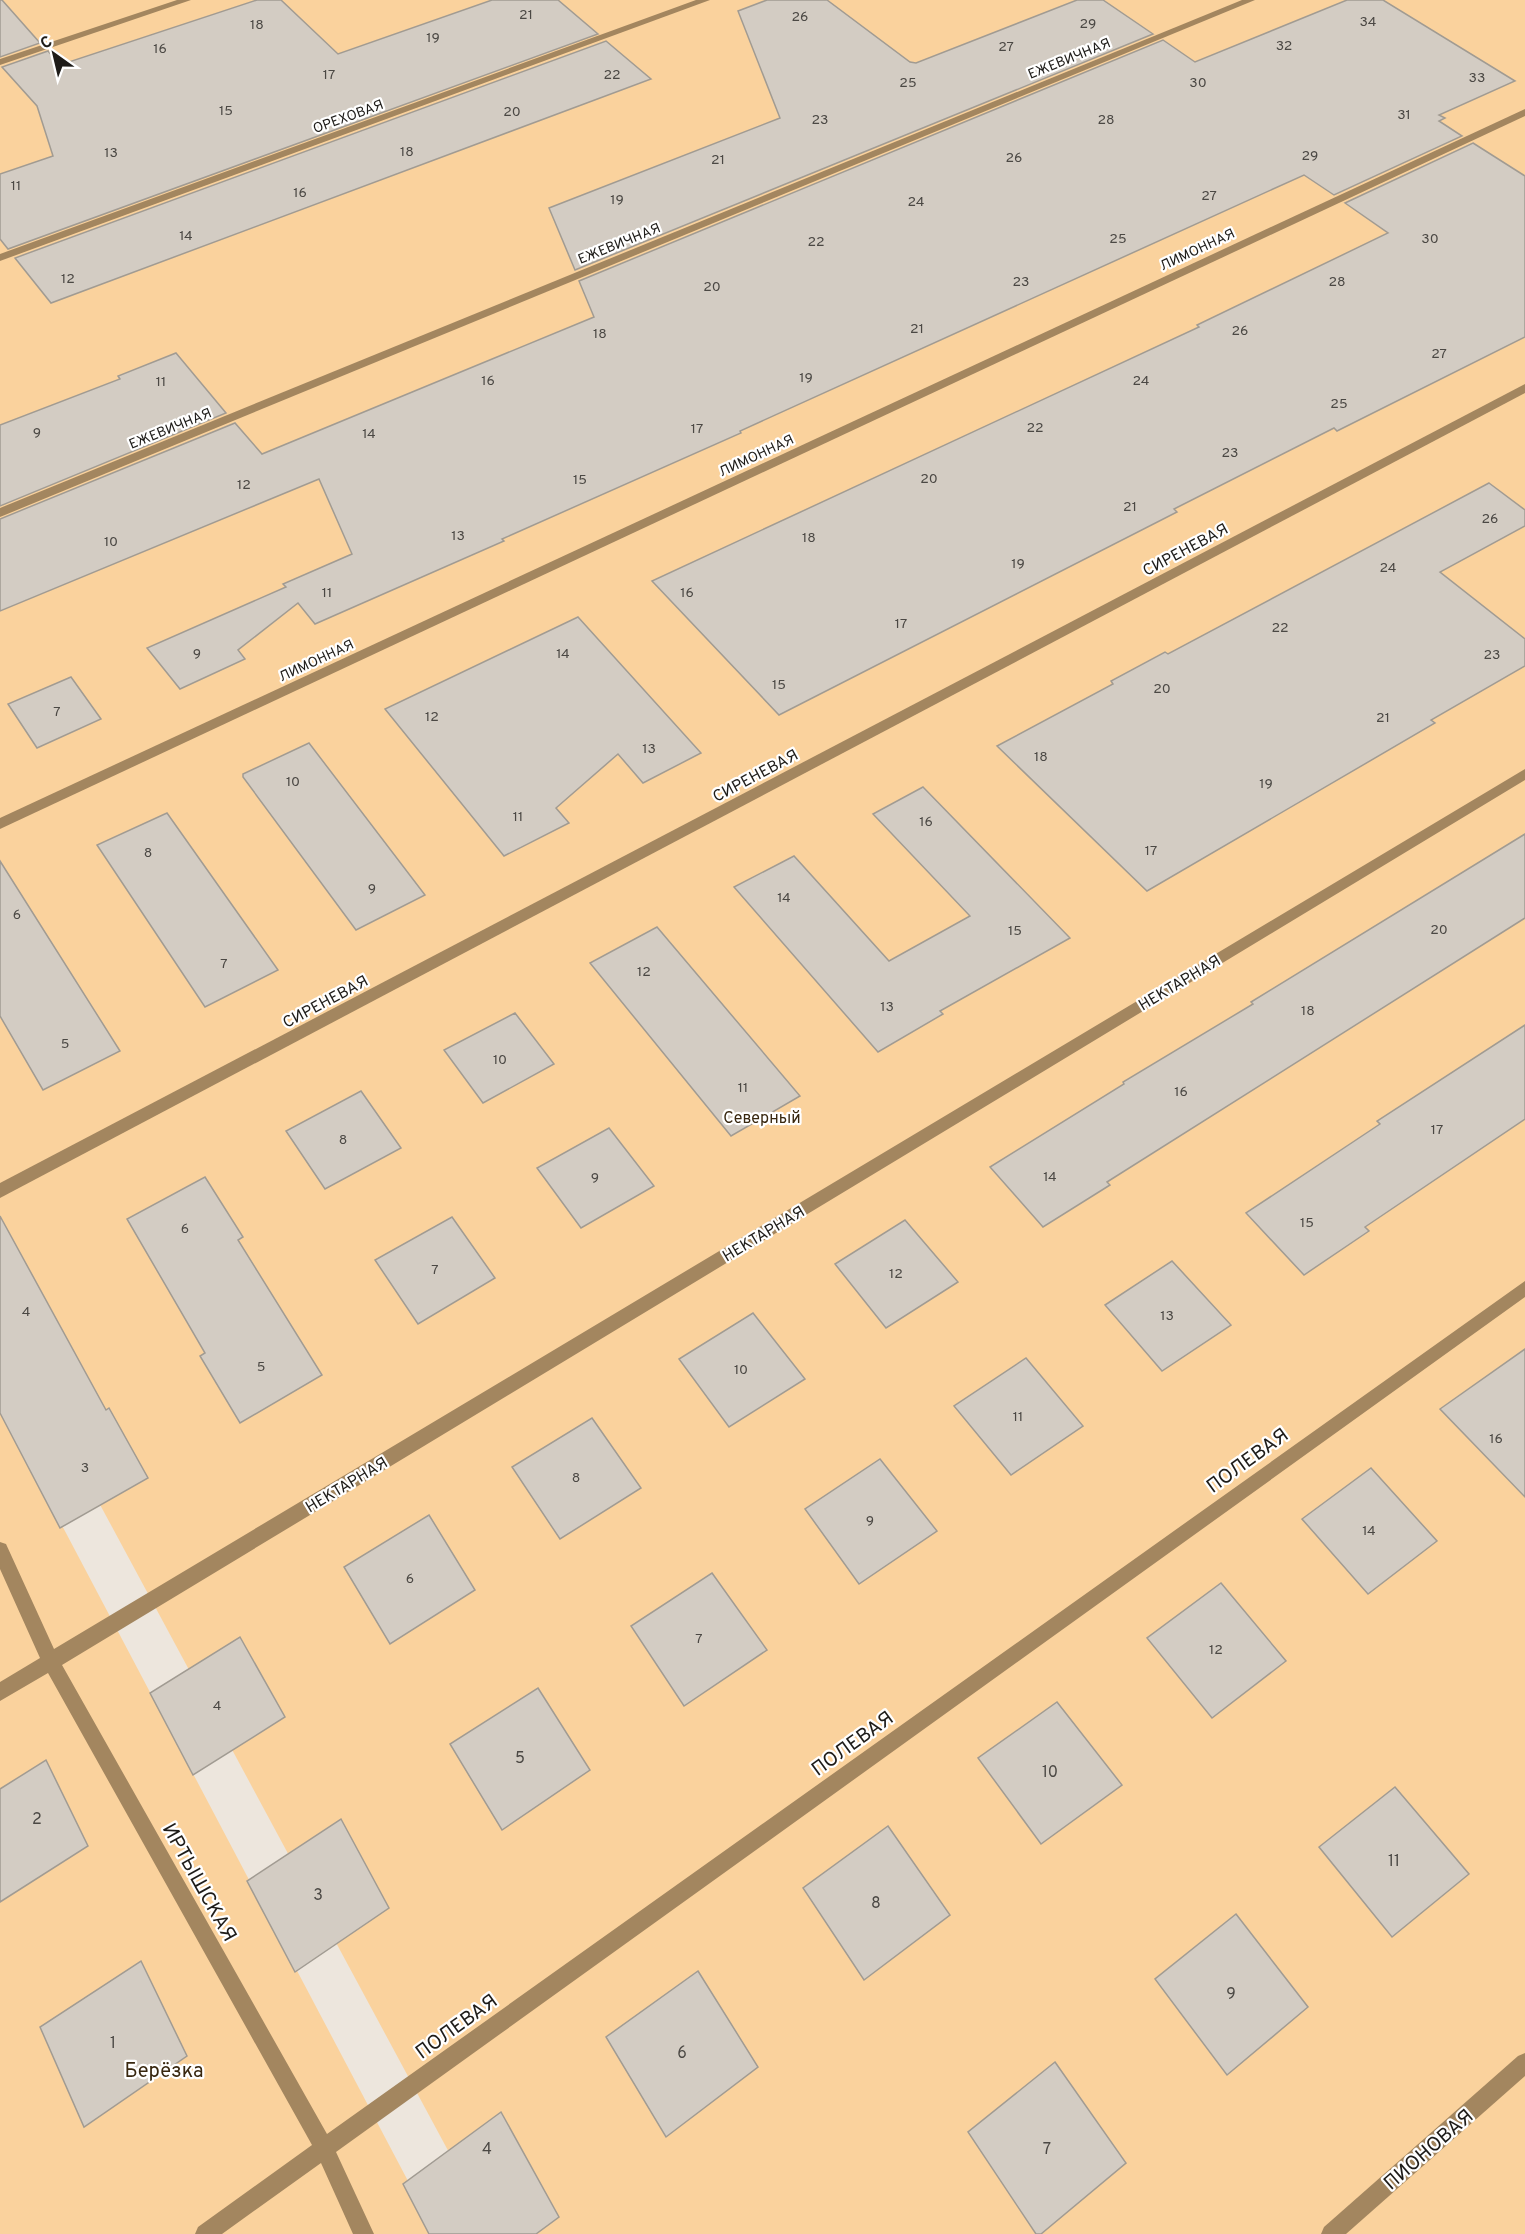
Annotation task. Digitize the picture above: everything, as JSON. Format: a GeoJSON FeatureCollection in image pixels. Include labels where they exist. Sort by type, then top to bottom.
{"type":"FeatureCollection","features":[{"type":"Feature","properties":{"kind":"street"},"geometry":{"type":"LineString","coordinates":[[0,62],[186,0]]}},
{"type":"Feature","properties":{"kind":"street","name":"ОРЕХОВАЯ"},"geometry":{"type":"LineString","coordinates":[[0,258],[705,0]]}},
{"type":"Feature","properties":{"kind":"street","name":"ЕЖЕВИЧНАЯ"},"geometry":{"type":"LineString","coordinates":[[0,513],[1250,0]]}},
{"type":"Feature","properties":{"kind":"street","name":"ЛИМОННАЯ"},"geometry":{"type":"LineString","coordinates":[[0,824],[1525,112]]}},
{"type":"Feature","properties":{"kind":"street","name":"СИРЕНЕВАЯ"},"geometry":{"type":"LineString","coordinates":[[0,1191],[1525,388]]}},
{"type":"Feature","properties":{"kind":"street","name":"НЕКТАРНАЯ"},"geometry":{"type":"LineString","coordinates":[[0,1692],[1525,774]]}},
{"type":"Feature","properties":{"kind":"street","name":"ПОЛЕВАЯ"},"geometry":{"type":"LineString","coordinates":[[205,2234],[1525,1288]]}},
{"type":"Feature","properties":{"kind":"street","name":"ИРТЫШСКАЯ"},"geometry":{"type":"LineString","coordinates":[[0,1550],[51,1662],[324,2148],[363,2234]]}},
{"type":"Feature","properties":{"kind":"street","name":"ПИОНОВАЯ"},"geometry":{"type":"LineString","coordinates":[[1330,2234],[1525,2063]]}},
{"type":"Feature","properties":{"kind":"green space","name":"Северный"},"geometry":{"type":"Polygon","coordinates":[[[0,0],[1525,0],[1525,2234],[493,2234],[0,1319],[0,0]]]}},
{"type":"Feature","properties":{"kind":"green space","name":"Берёзка"},"geometry":{"type":"Polygon","coordinates":[[[0,1408],[436,2234],[0,2234],[0,1408]]]}},
{"type":"Feature","properties":{"kind":"building"},"geometry":{"type":"Polygon","coordinates":[[[0,0],[2,0],[40,43],[0,57],[0,0]]]}},
{"type":"Feature","properties":{"kind":"building"},"geometry":{"type":"Polygon","coordinates":[[[257,0],[281,0],[338,54],[492,0],[558,0],[598,34],[8,249],[0,239],[0,174],[53,156],[37,106],[2,67],[48,51],[60,65],[257,0]]]}},
{"type":"Feature","properties":{"kind":"building"},"geometry":{"type":"Polygon","coordinates":[[[767,0],[827,0],[910,62],[916,63],[1077,0],[1103,0],[1153,34],[575,270],[549,208],[780,118],[738,11],[767,0]]]}},
{"type":"Feature","properties":{"kind":"building"},"geometry":{"type":"Polygon","coordinates":[[[1347,0],[1383,0],[1515,81],[1439,115],[1445,118],[1439,121],[1462,136],[1334,195],[1304,175],[740,431],[741,433],[502,539],[504,541],[315,624],[298,603],[238,650],[245,659],[180,689],[147,648],[286,587],[283,584],[352,554],[319,479],[0,611],[0,519],[235,423],[262,454],[594,317],[579,281],[1163,40],[1195,62],[1347,0]]]}},
{"type":"Feature","properties":{"kind":"building"},"geometry":{"type":"Polygon","coordinates":[[[606,41],[651,79],[51,303],[15,258],[606,41]]]}},
{"type":"Feature","properties":{"kind":"building"},"geometry":{"type":"Polygon","coordinates":[[[1473,143],[1525,176],[1525,337],[1337,431],[1334,428],[1174,509],[1177,512],[779,715],[652,581],[1199,327],[1197,325],[1388,233],[1345,203],[1473,143]]]}},
{"type":"Feature","properties":{"kind":"building"},"geometry":{"type":"Polygon","coordinates":[[[176,353],[226,413],[0,506],[0,425],[120,379],[118,376],[176,353]]]}},
{"type":"Feature","properties":{"kind":"building"},"geometry":{"type":"Polygon","coordinates":[[[1489,483],[1525,510],[1525,526],[1440,572],[1525,639],[1525,666],[1431,720],[1435,723],[1147,891],[997,746],[1113,684],[1111,681],[1165,652],[1168,654],[1489,483]]]}},
{"type":"Feature","properties":{"kind":"building"},"geometry":{"type":"Polygon","coordinates":[[[578,617],[701,753],[643,783],[618,754],[556,808],[569,823],[504,856],[385,709],[578,617]]]}},
{"type":"Feature","properties":{"kind":"building"},"geometry":{"type":"Polygon","coordinates":[[[71,677],[101,719],[37,748],[8,704],[71,677]]]}},
{"type":"Feature","properties":{"kind":"building"},"geometry":{"type":"Polygon","coordinates":[[[309,743],[425,895],[356,930],[243,777],[243,774],[309,743]]]}},
{"type":"Feature","properties":{"kind":"building"},"geometry":{"type":"Polygon","coordinates":[[[923,787],[1070,938],[940,1011],[943,1014],[878,1052],[734,887],[794,856],[889,961],[970,916],[873,814],[923,787]]]}},
{"type":"Feature","properties":{"kind":"building"},"geometry":{"type":"Polygon","coordinates":[[[167,813],[278,970],[205,1007],[97,845],[167,813]]]}},
{"type":"Feature","properties":{"kind":"building"},"geometry":{"type":"Polygon","coordinates":[[[1525,834],[1525,918],[1107,1182],[1110,1185],[1043,1227],[990,1167],[1124,1084],[1123,1082],[1253,1004],[1251,1002],[1525,834]]]}},
{"type":"Feature","properties":{"kind":"building"},"geometry":{"type":"Polygon","coordinates":[[[0,861],[120,1051],[43,1090],[0,1016],[0,861]]]}},
{"type":"Feature","properties":{"kind":"building"},"geometry":{"type":"Polygon","coordinates":[[[657,927],[800,1096],[731,1136],[590,963],[657,927]]]}},
{"type":"Feature","properties":{"kind":"building"},"geometry":{"type":"Polygon","coordinates":[[[515,1013],[554,1064],[483,1103],[444,1050],[515,1013]]]}},
{"type":"Feature","properties":{"kind":"building"},"geometry":{"type":"Polygon","coordinates":[[[1525,1025],[1525,1119],[1365,1227],[1369,1231],[1304,1275],[1246,1213],[1380,1124],[1377,1121],[1525,1025]]]}},
{"type":"Feature","properties":{"kind":"building"},"geometry":{"type":"Polygon","coordinates":[[[361,1091],[401,1148],[325,1189],[286,1131],[361,1091]]]}},
{"type":"Feature","properties":{"kind":"building"},"geometry":{"type":"Polygon","coordinates":[[[609,1128],[654,1186],[581,1228],[537,1168],[609,1128]]]}},
{"type":"Feature","properties":{"kind":"building"},"geometry":{"type":"Polygon","coordinates":[[[205,1177],[243,1237],[238,1240],[322,1375],[240,1423],[200,1356],[205,1353],[127,1219],[205,1177]]]}},
{"type":"Feature","properties":{"kind":"building"},"geometry":{"type":"Polygon","coordinates":[[[0,1216],[106,1410],[109,1408],[148,1478],[60,1528],[0,1413],[0,1216]]]}},
{"type":"Feature","properties":{"kind":"building"},"geometry":{"type":"Polygon","coordinates":[[[452,1217],[495,1278],[418,1324],[375,1260],[452,1217]]]}},
{"type":"Feature","properties":{"kind":"building"},"geometry":{"type":"Polygon","coordinates":[[[905,1220],[958,1282],[886,1328],[835,1264],[905,1220]]]}},
{"type":"Feature","properties":{"kind":"building"},"geometry":{"type":"Polygon","coordinates":[[[1172,1261],[1231,1325],[1162,1371],[1105,1305],[1172,1261]]]}},
{"type":"Feature","properties":{"kind":"building"},"geometry":{"type":"Polygon","coordinates":[[[753,1313],[805,1379],[729,1427],[679,1359],[753,1313]]]}},
{"type":"Feature","properties":{"kind":"building"},"geometry":{"type":"Polygon","coordinates":[[[1525,1349],[1525,1497],[1440,1409],[1525,1349]]]}},
{"type":"Feature","properties":{"kind":"building"},"geometry":{"type":"Polygon","coordinates":[[[1026,1358],[1083,1426],[1011,1475],[954,1406],[1026,1358]]]}},
{"type":"Feature","properties":{"kind":"building"},"geometry":{"type":"Polygon","coordinates":[[[592,1418],[641,1488],[560,1539],[512,1467],[592,1418]]]}},
{"type":"Feature","properties":{"kind":"building"},"geometry":{"type":"Polygon","coordinates":[[[880,1459],[937,1531],[859,1584],[805,1509],[880,1459]]]}},
{"type":"Feature","properties":{"kind":"building"},"geometry":{"type":"Polygon","coordinates":[[[1371,1468],[1437,1541],[1368,1594],[1302,1519],[1371,1468]]]}},
{"type":"Feature","properties":{"kind":"building"},"geometry":{"type":"Polygon","coordinates":[[[429,1515],[475,1590],[390,1644],[344,1567],[429,1515]]]}},
{"type":"Feature","properties":{"kind":"building"},"geometry":{"type":"Polygon","coordinates":[[[712,1573],[767,1650],[684,1706],[631,1626],[712,1573]]]}},
{"type":"Feature","properties":{"kind":"building"},"geometry":{"type":"Polygon","coordinates":[[[1221,1583],[1286,1661],[1212,1718],[1147,1638],[1221,1583]]]}},
{"type":"Feature","properties":{"kind":"building"},"geometry":{"type":"Polygon","coordinates":[[[240,1637],[285,1717],[193,1775],[150,1693],[240,1637]]]}},
{"type":"Feature","properties":{"kind":"building"},"geometry":{"type":"Polygon","coordinates":[[[538,1688],[590,1770],[502,1830],[450,1744],[538,1688]]]}},
{"type":"Feature","properties":{"kind":"building"},"geometry":{"type":"Polygon","coordinates":[[[1057,1702],[1122,1785],[1041,1844],[978,1758],[1057,1702]]]}},
{"type":"Feature","properties":{"kind":"building"},"geometry":{"type":"Polygon","coordinates":[[[46,1760],[88,1846],[0,1902],[0,1789],[46,1760]]]}},
{"type":"Feature","properties":{"kind":"building"},"geometry":{"type":"Polygon","coordinates":[[[1395,1787],[1469,1874],[1392,1937],[1319,1847],[1395,1787]]]}},
{"type":"Feature","properties":{"kind":"building"},"geometry":{"type":"Polygon","coordinates":[[[341,1819],[389,1908],[295,1972],[247,1881],[341,1819]]]}},
{"type":"Feature","properties":{"kind":"building"},"geometry":{"type":"Polygon","coordinates":[[[888,1826],[950,1915],[864,1980],[803,1888],[888,1826]]]}},
{"type":"Feature","properties":{"kind":"building"},"geometry":{"type":"Polygon","coordinates":[[[1236,1914],[1308,2007],[1227,2075],[1155,1979],[1236,1914]]]}},
{"type":"Feature","properties":{"kind":"building"},"geometry":{"type":"Polygon","coordinates":[[[141,1961],[187,2056],[84,2127],[40,2027],[141,1961]]]}},
{"type":"Feature","properties":{"kind":"building"},"geometry":{"type":"Polygon","coordinates":[[[698,1971],[758,2067],[666,2137],[606,2037],[698,1971]]]}},
{"type":"Feature","properties":{"kind":"building"},"geometry":{"type":"Polygon","coordinates":[[[1055,2062],[1126,2163],[1041,2234],[1036,2234],[968,2132],[1055,2062]]]}},
{"type":"Feature","properties":{"kind":"building"},"geometry":{"type":"Polygon","coordinates":[[[501,2112],[559,2217],[536,2234],[429,2234],[403,2184],[501,2112]]]}}]}
